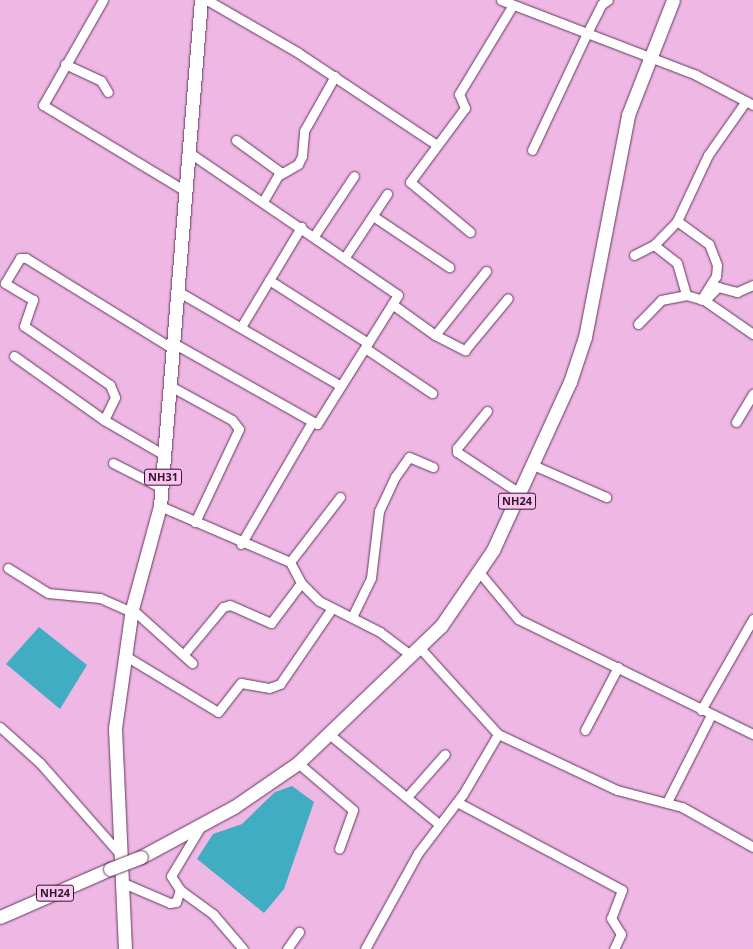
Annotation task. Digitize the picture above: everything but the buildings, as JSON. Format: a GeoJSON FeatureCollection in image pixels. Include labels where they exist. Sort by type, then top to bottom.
{"type":"FeatureCollection","features":[{"type":"Feature","properties":{"kind":"highway","name":"NH31"},"geometry":{"type":"LineString","coordinates":[[124,949],[115,728],[124,655],[132,611],[160,506],[166,456],[202,0]]}},
{"type":"Feature","properties":{"kind":"highway","name":"NH24"},"geometry":{"type":"LineString","coordinates":[[0,917],[141,857],[202,825],[298,762],[415,652],[450,615],[479,572],[521,494],[586,337],[620,147],[628,115],[672,0]]}},
{"type":"Feature","properties":{"kind":"street"},"geometry":{"type":"LineString","coordinates":[[103,0],[65,64],[43,105],[47,110],[187,192]]}},
{"type":"Feature","properties":{"kind":"street"},"geometry":{"type":"LineString","coordinates":[[207,0],[335,76],[437,145]]}},
{"type":"Feature","properties":{"kind":"street"},"geometry":{"type":"LineString","coordinates":[[501,0],[586,36],[696,75],[750,103],[708,155],[677,221],[654,245],[634,255]]}},
{"type":"Feature","properties":{"kind":"street"},"geometry":{"type":"LineString","coordinates":[[532,150],[602,4],[608,0]]}},
{"type":"Feature","properties":{"kind":"street"},"geometry":{"type":"LineString","coordinates":[[470,232],[411,185],[411,178],[465,108],[460,94],[513,5]]}},
{"type":"Feature","properties":{"kind":"street"},"geometry":{"type":"LineString","coordinates":[[65,64],[101,81],[108,92]]}},
{"type":"Feature","properties":{"kind":"street"},"geometry":{"type":"LineString","coordinates":[[263,202],[281,174],[298,164],[302,156],[304,131],[335,76]]}},
{"type":"Feature","properties":{"kind":"street"},"geometry":{"type":"LineString","coordinates":[[236,140],[281,174]]}},
{"type":"Feature","properties":{"kind":"street"},"geometry":{"type":"LineString","coordinates":[[104,420],[115,397],[110,385],[24,326],[33,300],[5,283],[20,258],[26,258],[175,347],[312,422],[320,421],[398,295],[394,289],[190,153]]}},
{"type":"Feature","properties":{"kind":"street"},"geometry":{"type":"LineString","coordinates":[[314,236],[354,176]]}},
{"type":"Feature","properties":{"kind":"street"},"geometry":{"type":"LineString","coordinates":[[345,257],[387,194]]}},
{"type":"Feature","properties":{"kind":"street"},"geometry":{"type":"LineString","coordinates":[[373,216],[449,267]]}},
{"type":"Feature","properties":{"kind":"street"},"geometry":{"type":"LineString","coordinates":[[677,221],[708,244],[717,265],[716,276],[703,300]]}},
{"type":"Feature","properties":{"kind":"street"},"geometry":{"type":"LineString","coordinates":[[241,328],[301,227]]}},
{"type":"Feature","properties":{"kind":"street"},"geometry":{"type":"LineString","coordinates":[[654,245],[677,263],[686,295]]}},
{"type":"Feature","properties":{"kind":"street"},"geometry":{"type":"LineString","coordinates":[[436,335],[486,272]]}},
{"type":"Feature","properties":{"kind":"street"},"geometry":{"type":"LineString","coordinates":[[269,280],[366,346],[432,394]]}},
{"type":"Feature","properties":{"kind":"street"},"geometry":{"type":"LineString","coordinates":[[703,300],[718,287],[737,292],[753,285]]}},
{"type":"Feature","properties":{"kind":"street"},"geometry":{"type":"LineString","coordinates":[[179,292],[341,386]]}},
{"type":"Feature","properties":{"kind":"street"},"geometry":{"type":"LineString","coordinates":[[638,324],[656,303],[686,295],[703,300],[753,334]]}},
{"type":"Feature","properties":{"kind":"street"},"geometry":{"type":"LineString","coordinates":[[392,304],[436,335],[465,350],[508,298]]}},
{"type":"Feature","properties":{"kind":"street"},"geometry":{"type":"LineString","coordinates":[[14,356],[104,420],[166,456]]}},
{"type":"Feature","properties":{"kind":"street"},"geometry":{"type":"LineString","coordinates":[[172,387],[232,420],[239,429],[195,522]]}},
{"type":"Feature","properties":{"kind":"street"},"geometry":{"type":"LineString","coordinates":[[736,422],[753,394]]}},
{"type":"Feature","properties":{"kind":"street"},"geometry":{"type":"LineString","coordinates":[[487,412],[457,448],[457,452],[521,494]]}},
{"type":"Feature","properties":{"kind":"street"},"geometry":{"type":"LineString","coordinates":[[241,544],[312,422]]}},
{"type":"Feature","properties":{"kind":"street"},"geometry":{"type":"LineString","coordinates":[[352,617],[371,578],[378,517],[389,489],[410,457],[433,467]]}},
{"type":"Feature","properties":{"kind":"street"},"geometry":{"type":"LineString","coordinates":[[113,463],[162,488]]}},
{"type":"Feature","properties":{"kind":"street"},"geometry":{"type":"LineString","coordinates":[[533,465],[606,497]]}},
{"type":"Feature","properties":{"kind":"street"},"geometry":{"type":"LineString","coordinates":[[290,562],[340,497]]}},
{"type":"Feature","properties":{"kind":"street"},"geometry":{"type":"LineString","coordinates":[[160,506],[241,544],[290,562],[301,583],[332,608],[352,617],[415,652],[498,734],[617,790],[667,802],[700,816],[753,847]]}},
{"type":"Feature","properties":{"kind":"street"},"geometry":{"type":"LineString","coordinates":[[8,568],[48,593],[88,595],[132,611],[184,654],[192,663]]}},
{"type":"Feature","properties":{"kind":"street"},"geometry":{"type":"LineString","coordinates":[[479,572],[518,619],[618,667],[711,715],[753,734]]}},
{"type":"Feature","properties":{"kind":"street"},"geometry":{"type":"LineString","coordinates":[[184,654],[223,607],[230,605],[271,623],[301,583]]}},
{"type":"Feature","properties":{"kind":"street"},"geometry":{"type":"LineString","coordinates":[[124,655],[211,711],[218,712],[241,682],[269,688],[280,684],[332,608]]}},
{"type":"Feature","properties":{"kind":"street"},"geometry":{"type":"LineString","coordinates":[[701,710],[753,619]]}},
{"type":"Feature","properties":{"kind":"street"},"geometry":{"type":"LineString","coordinates":[[585,730],[618,667]]}},
{"type":"Feature","properties":{"kind":"street"},"geometry":{"type":"LineString","coordinates":[[667,802],[711,715]]}},
{"type":"Feature","properties":{"kind":"street"},"geometry":{"type":"LineString","coordinates":[[0,727],[40,762],[120,854]]}},
{"type":"Feature","properties":{"kind":"street"},"geometry":{"type":"LineString","coordinates":[[329,734],[439,824]]}},
{"type":"Feature","properties":{"kind":"street"},"geometry":{"type":"LineString","coordinates":[[366,949],[418,852],[457,802],[498,734]]}},
{"type":"Feature","properties":{"kind":"street"},"geometry":{"type":"LineString","coordinates":[[407,797],[445,754]]}},
{"type":"Feature","properties":{"kind":"street"},"geometry":{"type":"LineString","coordinates":[[298,762],[353,810],[339,849]]}},
{"type":"Feature","properties":{"kind":"street"},"geometry":{"type":"LineString","coordinates":[[457,802],[622,890],[611,918],[621,934],[614,949]]}},
{"type":"Feature","properties":{"kind":"street"},"geometry":{"type":"LineString","coordinates":[[202,825],[172,869],[171,876],[180,890],[213,914],[243,949]]}},
{"type":"Feature","properties":{"kind":"street"},"geometry":{"type":"LineString","coordinates":[[122,882],[170,904],[176,902],[180,890]]}},
{"type":"Feature","properties":{"kind":"street"},"geometry":{"type":"LineString","coordinates":[[287,949],[299,932]]}},
{"type":"Feature","properties":{"kind":"water"},"geometry":{"type":"Polygon","coordinates":[[[39,627],[87,665],[60,709],[6,664],[39,627]]]}},
{"type":"Feature","properties":{"kind":"water"},"geometry":{"type":"Polygon","coordinates":[[[292,786],[314,802],[284,889],[264,913],[197,859],[213,834],[242,824],[275,792],[292,786]]]}}]}
